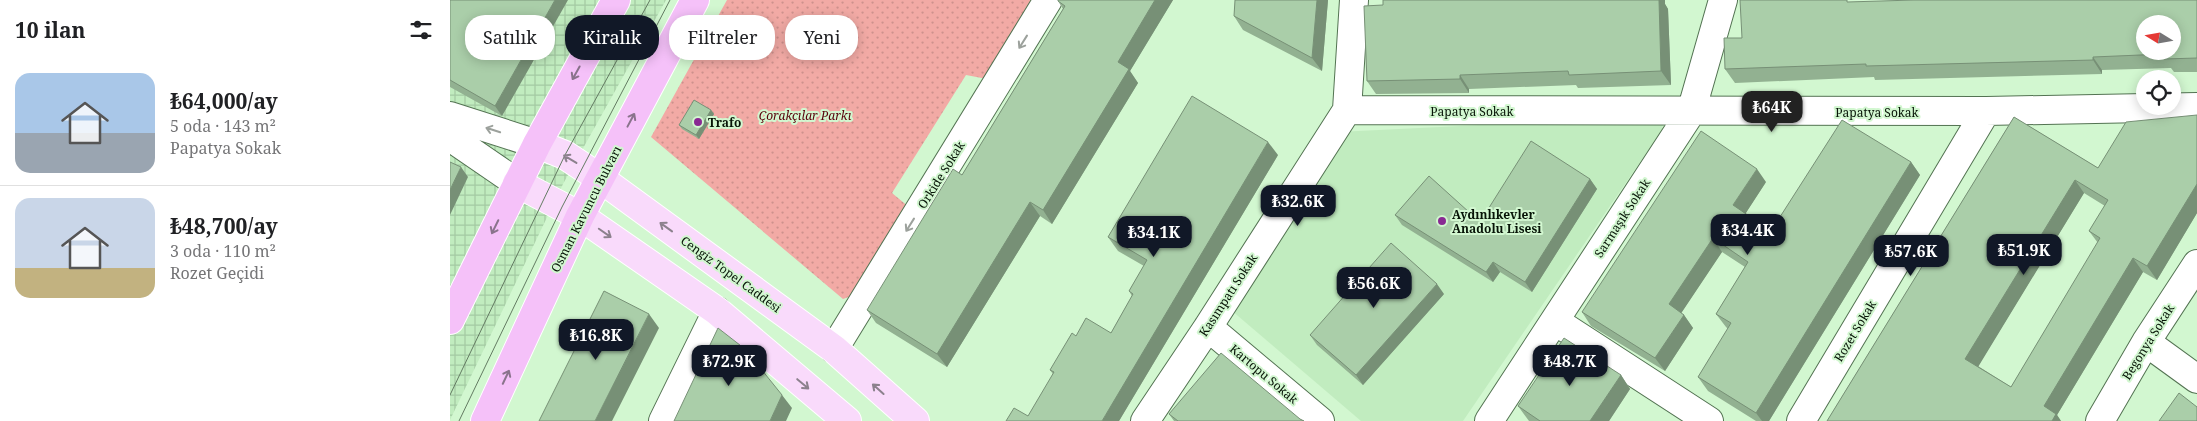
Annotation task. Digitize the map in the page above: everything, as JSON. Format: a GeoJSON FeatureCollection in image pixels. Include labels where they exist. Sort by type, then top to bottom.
{"type":"FeatureCollection","features":[{"type":"Feature","properties":{"kind":"highway"},"geometry":{"type":"LineString","coordinates":[[450,320],[537,144],[616,0]]}},
{"type":"Feature","properties":{"kind":"highway","name":"Osman Kavuncu Bulvarı"},"geometry":{"type":"LineString","coordinates":[[485,421],[580,216],[695,0]]}},
{"type":"Feature","properties":{"kind":"main road","name":"Cengiz Topel Caddesi"},"geometry":{"type":"LineString","coordinates":[[537,144],[565,156],[601,179],[834,349],[915,421]]}},
{"type":"Feature","properties":{"kind":"main road"},"geometry":{"type":"LineString","coordinates":[[517,183],[580,216],[717,311],[847,421]]}},
{"type":"Feature","properties":{"kind":"street","name":"Orkide Sokak"},"geometry":{"type":"LineString","coordinates":[[834,349],[1048,0]]}},
{"type":"Feature","properties":{"kind":"street","name":"Kasımpatı Sokak"},"geometry":{"type":"LineString","coordinates":[[1145,421],[1208,327],[1347,110],[1354,0]]}},
{"type":"Feature","properties":{"kind":"street","name":"Sarmaşık Sokak"},"geometry":{"type":"LineString","coordinates":[[1489,421],[1692,112],[1723,0]]}},
{"type":"Feature","properties":{"kind":"street","name":"Papatya Sokak"},"geometry":{"type":"LineString","coordinates":[[1347,110],[1986,111],[2197,107]]}},
{"type":"Feature","properties":{"kind":"street","name":"Rozet Sokak"},"geometry":{"type":"LineString","coordinates":[[1801,421],[1986,111]]}},
{"type":"Feature","properties":{"kind":"street"},"geometry":{"type":"LineString","coordinates":[[450,116],[537,144]]}},
{"type":"Feature","properties":{"kind":"street"},"geometry":{"type":"LineString","coordinates":[[450,137],[517,183]]}},
{"type":"Feature","properties":{"kind":"street","name":"Begonya Sokak"},"geometry":{"type":"LineString","coordinates":[[2100,421],[2146,342],[2197,264]]}},
{"type":"Feature","properties":{"kind":"street"},"geometry":{"type":"LineString","coordinates":[[663,421],[717,311]]}},
{"type":"Feature","properties":{"kind":"street"},"geometry":{"type":"LineString","coordinates":[[1555,320],[1709,421]]}},
{"type":"Feature","properties":{"kind":"street","name":"Kartopu Sokak"},"geometry":{"type":"LineString","coordinates":[[1208,327],[1320,421]]}},
{"type":"Feature","properties":{"kind":"street"},"geometry":{"type":"LineString","coordinates":[[2146,342],[2197,380]]}},
{"type":"Feature","properties":{"kind":"shaded area"},"geometry":{"type":"Polygon","coordinates":[[[450,0],[666,0],[658,15],[565,15],[565,60],[632,60],[563,184],[450,420],[450,0]]]}},
{"type":"Feature","properties":{"kind":"shaded area","name":"Aydınlıkevler Anadolu Lisesi"},"geometry":{"type":"Polygon","coordinates":[[[1646,117],[1663,123],[1662,130],[1463,421],[1361,421],[1231,310],[1338,132],[1646,117]]]}},
{"type":"Feature","properties":{"kind":"green space","name":"Çorakçılar Parkı"},"geometry":{"type":"Polygon","coordinates":[[[727,0],[1034,0],[987,79],[966,75],[892,193],[910,208],[857,294],[843,299],[651,137],[694,60],[775,60],[775,15],[719,15],[727,0]]]}},
{"type":"Feature","properties":{"kind":"building"},"geometry":{"type":"Polygon","coordinates":[[[450,0],[555,0],[547,15],[465,15],[465,60],[521,60],[495,106],[450,80],[450,0]]]}},
{"type":"Feature","properties":{"kind":"building"},"geometry":{"type":"Polygon","coordinates":[[[1058,0],[1155,0],[1118,62],[1129,69],[1043,210],[1030,202],[937,354],[867,310],[953,169],[962,175],[1065,6],[1058,0]]]}},
{"type":"Feature","properties":{"kind":"building"},"geometry":{"type":"Polygon","coordinates":[[[1235,0],[1317,0],[1312,58],[1234,16],[1235,0]]]}},
{"type":"Feature","properties":{"kind":"building"},"geometry":{"type":"Polygon","coordinates":[[[1383,0],[1659,0],[1661,71],[1569,75],[1568,71],[1460,75],[1460,79],[1367,81],[1364,6],[1383,5],[1383,0]]]}},
{"type":"Feature","properties":{"kind":"building"},"geometry":{"type":"Polygon","coordinates":[[[1740,0],[1847,0],[1847,2],[1914,0],[2197,0],[2197,58],[2181,58],[2181,15],[2136,15],[2136,55],[2093,57],[2093,60],[1866,66],[1866,64],[1725,69],[1724,38],[1742,38],[1740,0]]]}},
{"type":"Feature","properties":{"kind":"building"},"geometry":{"type":"Polygon","coordinates":[[[1192,96],[1268,142],[1102,421],[1006,421],[1014,408],[1028,416],[1054,372],[1050,370],[1072,333],[1076,336],[1086,318],[1111,333],[1133,294],[1129,291],[1147,260],[1108,237],[1192,96]]]}},
{"type":"Feature","properties":{"kind":"building","name":"Trafo"},"geometry":{"type":"Polygon","coordinates":[[[694,100],[711,110],[696,135],[679,125],[694,100]]]}},
{"type":"Feature","properties":{"kind":"building"},"geometry":{"type":"Polygon","coordinates":[[[2197,115],[2197,184],[2147,266],[2133,258],[2044,406],[2056,414],[2052,421],[1827,421],[2014,117],[2098,168],[2126,122],[2197,115]],[[2075,180],[1965,359],[2011,387],[2100,238],[2089,231],[2108,200],[2075,180]]]}},
{"type":"Feature","properties":{"kind":"building"},"geometry":{"type":"Polygon","coordinates":[[[1842,120],[1911,162],[1756,413],[1698,377],[1731,323],[1716,314],[1748,262],[1713,238],[1669,304],[1684,315],[1655,358],[1582,312],[1701,131],[1757,169],[1733,205],[1771,231],[1842,120]]]}},
{"type":"Feature","properties":{"kind":"building"},"geometry":{"type":"Polygon","coordinates":[[[1531,141],[1590,179],[1525,282],[1493,262],[1486,272],[1395,215],[1429,176],[1480,222],[1531,141]]]}},
{"type":"Feature","properties":{"kind":"building"},"geometry":{"type":"Polygon","coordinates":[[[450,162],[461,167],[450,190],[450,162]]]}},
{"type":"Feature","properties":{"kind":"building"},"geometry":{"type":"Polygon","coordinates":[[[1391,243],[1437,284],[1356,375],[1310,335],[1391,243]]]}},
{"type":"Feature","properties":{"kind":"building"},"geometry":{"type":"Polygon","coordinates":[[[604,291],[649,314],[595,421],[539,421],[604,291]]]}},
{"type":"Feature","properties":{"kind":"building"},"geometry":{"type":"Polygon","coordinates":[[[718,328],[745,349],[782,395],[770,421],[674,421],[718,328]]]}},
{"type":"Feature","properties":{"kind":"building"},"geometry":{"type":"Polygon","coordinates":[[[1564,338],[1621,375],[1590,421],[1540,421],[1518,406],[1564,338]]]}},
{"type":"Feature","properties":{"kind":"building"},"geometry":{"type":"Polygon","coordinates":[[[1221,353],[1304,421],[1178,421],[1169,414],[1221,353]]]}},
{"type":"Feature","properties":{"kind":"building"},"geometry":{"type":"Polygon","coordinates":[[[2179,393],[2197,407],[2197,421],[2159,421],[2179,393]]]}},
{"type":"Feature","properties":{"kind":"tram line"},"geometry":{"type":"LineString","coordinates":[[450,395],[565,155],[650,0]]}},
{"type":"Feature","properties":{"kind":"tram line"},"geometry":{"type":"LineString","coordinates":[[459,421],[562,207],[670,0]]}},
{"type":"Feature","properties":{"kind":"place","name":"Trafo"},"geometry":{"type":"Point","coordinates":[698,122]}},
{"type":"Feature","properties":{"kind":"place","name":"Aydınlıkevler Anadolu Lisesi"},"geometry":{"type":"Point","coordinates":[1442,221]}}]}
